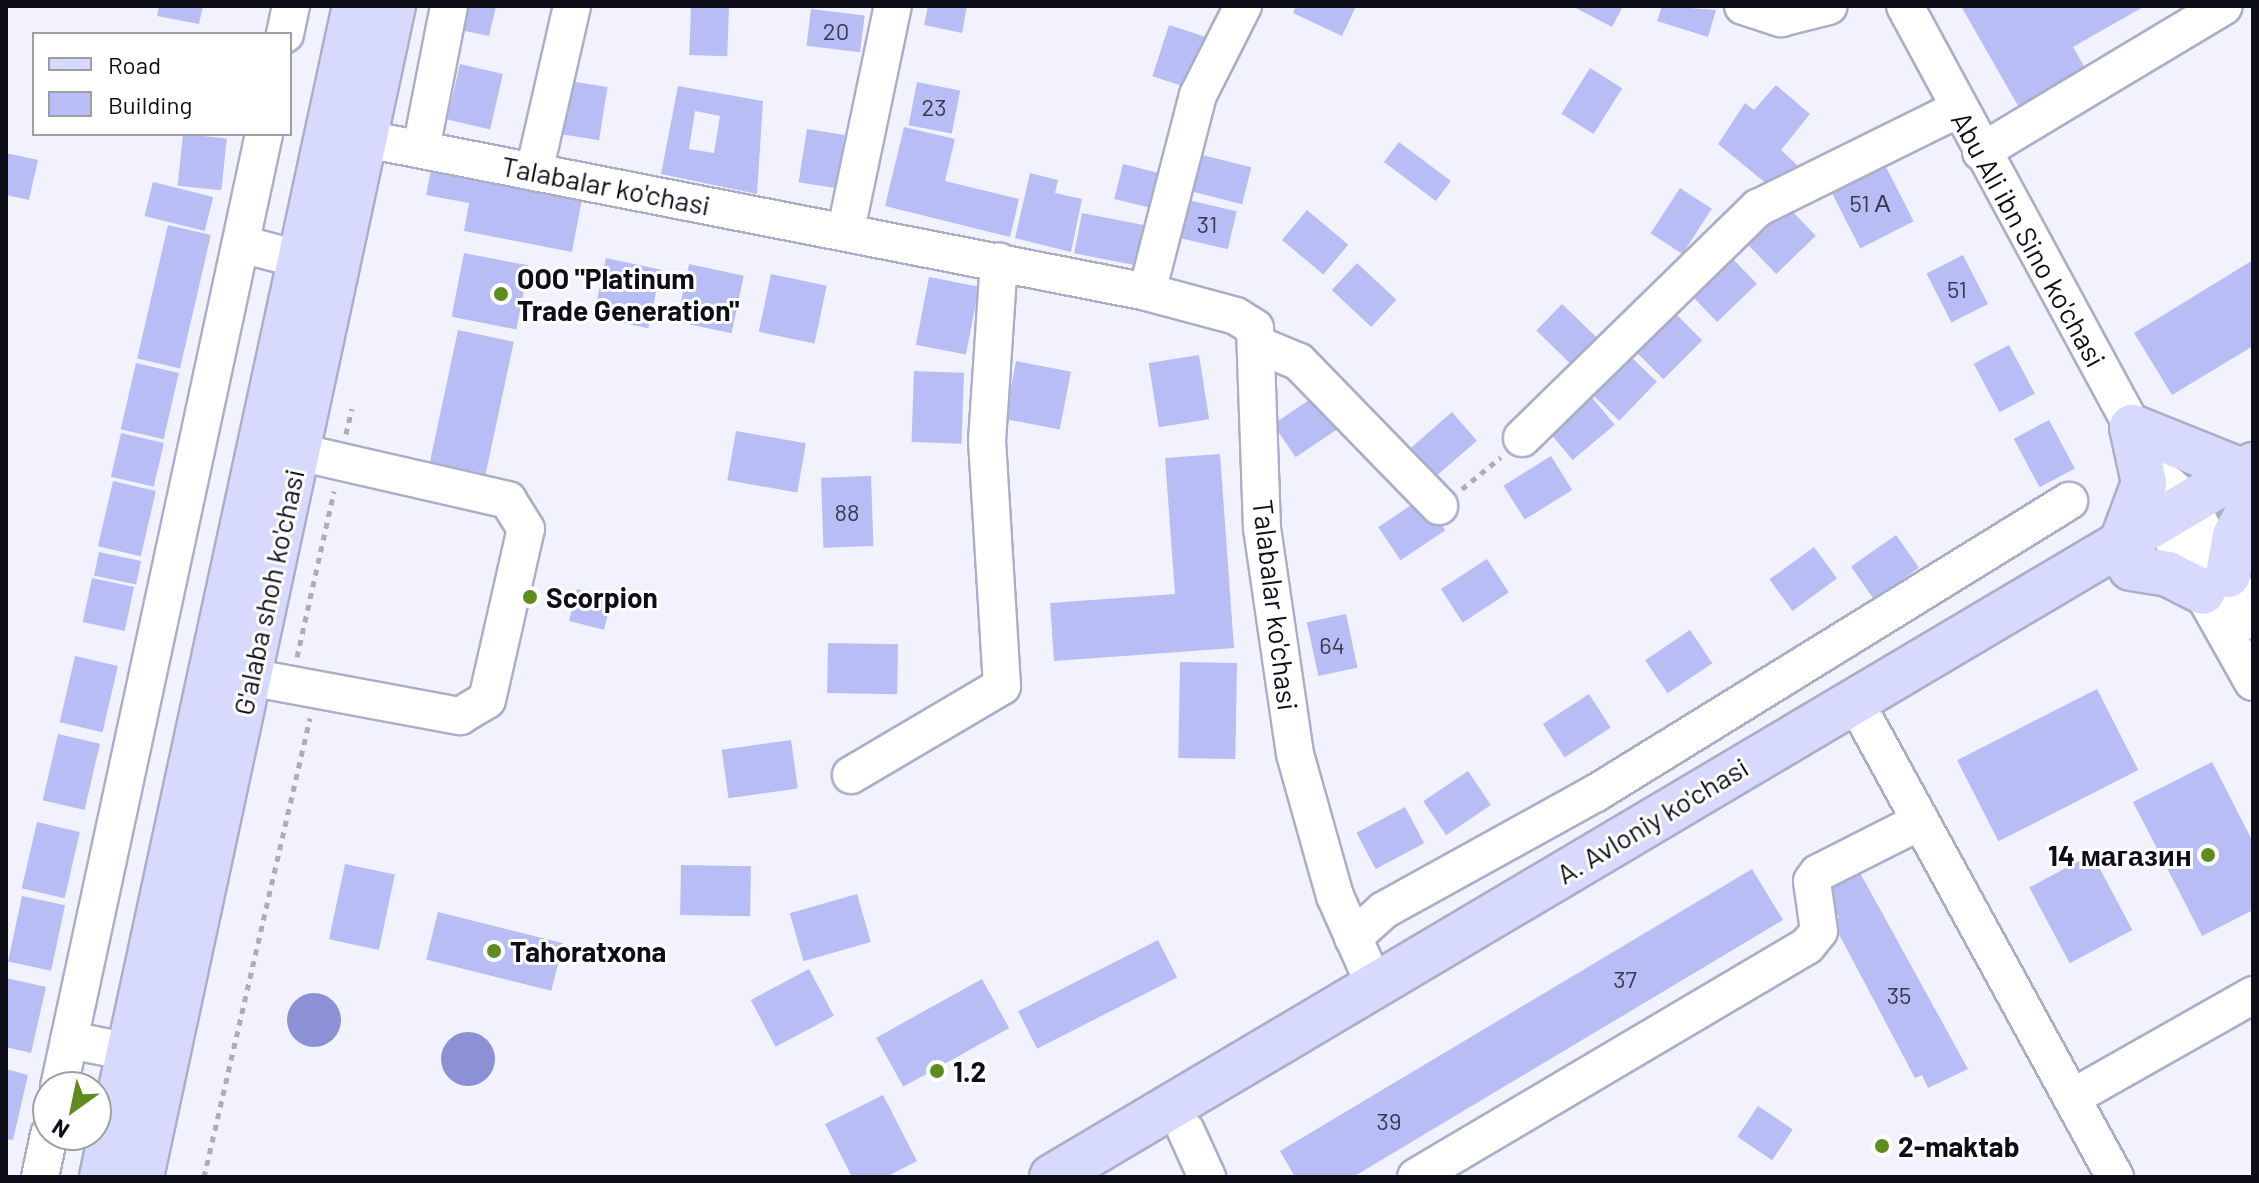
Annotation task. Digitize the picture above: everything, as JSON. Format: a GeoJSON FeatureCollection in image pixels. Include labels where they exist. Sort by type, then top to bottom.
{"type":"FeatureCollection","features":[{"type":"Feature","properties":{"kind":"main road","name":"G'alaba shoh ko'chasi"},"geometry":{"type":"LineString","coordinates":[[102,1177],[355,6]]}},
{"type":"Feature","properties":{"kind":"main road","name":"G'alaba shoh ko'chasi"},"geometry":{"type":"LineString","coordinates":[[141,1177],[393,6]]}},
{"type":"Feature","properties":{"kind":"main road"},"geometry":{"type":"LineString","coordinates":[[2132,427],[2250,484],[2235,536],[2216,584],[2168,574],[2126,555],[2144,483],[2132,427]]}},
{"type":"Feature","properties":{"kind":"main road","name":"A. Avloniy ko'chasi"},"geometry":{"type":"LineString","coordinates":[[1052,1177],[1374,984],[2250,484]]}},
{"type":"Feature","properties":{"kind":"main road","name":"A. Avloniy ko'chasi"},"geometry":{"type":"LineString","coordinates":[[1108,1177],[1868,725],[2126,555]]}},
{"type":"Feature","properties":{"kind":"street"},"geometry":{"type":"LineString","coordinates":[[285,32],[291,6]]}},
{"type":"Feature","properties":{"kind":"street"},"geometry":{"type":"LineString","coordinates":[[421,149],[449,6]]}},
{"type":"Feature","properties":{"kind":"street"},"geometry":{"type":"LineString","coordinates":[[534,172],[572,6]]}},
{"type":"Feature","properties":{"kind":"street"},"geometry":{"type":"LineString","coordinates":[[846,230],[893,6]]}},
{"type":"Feature","properties":{"kind":"street"},"geometry":{"type":"LineString","coordinates":[[1147,292],[1198,95],[1243,6]]}},
{"type":"Feature","properties":{"kind":"street"},"geometry":{"type":"LineString","coordinates":[[1743,6],[1781,18],[1829,6]]}},
{"type":"Feature","properties":{"kind":"street","name":"Abu Ali ibn Sino ko'chasi"},"geometry":{"type":"LineString","coordinates":[[1905,6],[2216,584],[2253,682]]}},
{"type":"Feature","properties":{"kind":"street"},"geometry":{"type":"LineString","coordinates":[[1981,152],[2224,6]]}},
{"type":"Feature","properties":{"kind":"street"},"geometry":{"type":"LineString","coordinates":[[1522,438],[1758,208],[1958,109]]}},
{"type":"Feature","properties":{"kind":"street"},"geometry":{"type":"LineString","coordinates":[[62,1071],[264,136]]}},
{"type":"Feature","properties":{"kind":"street","name":"Talabalar ko'chasi"},"geometry":{"type":"LineString","coordinates":[[366,139],[846,230],[1147,292],[1236,316],[1255,328],[1261,346],[1262,528],[1293,739],[1353,938],[1374,984]]}},
{"type":"Feature","properties":{"kind":"street"},"geometry":{"type":"LineString","coordinates":[[241,244],[302,260]]}},
{"type":"Feature","properties":{"kind":"street"},"geometry":{"type":"LineString","coordinates":[[851,775],[1002,686],[987,441],[999,261]]}},
{"type":"Feature","properties":{"kind":"street"},"geometry":{"type":"LineString","coordinates":[[1261,346],[1299,362],[1439,506]]}},
{"type":"Feature","properties":{"kind":"street"},"geometry":{"type":"LineString","coordinates":[[249,677],[460,716],[487,700],[526,529],[508,500],[298,452]]}},
{"type":"Feature","properties":{"kind":"street"},"geometry":{"type":"LineString","coordinates":[[1353,938],[1384,910],[1596,793],[2069,501]]}},
{"type":"Feature","properties":{"kind":"street","name":"Abu Ali ibn Sino ko'chasi"},"geometry":{"type":"LineString","coordinates":[[2216,584],[2253,621]]}},
{"type":"Feature","properties":{"kind":"street"},"geometry":{"type":"LineString","coordinates":[[1868,725],[2115,1177]]}},
{"type":"Feature","properties":{"kind":"street"},"geometry":{"type":"LineString","coordinates":[[1416,1177],[1807,946],[1819,931],[1812,881],[1818,873],[1921,821]]}},
{"type":"Feature","properties":{"kind":"street"},"geometry":{"type":"LineString","coordinates":[[2073,1097],[2253,995]]}},
{"type":"Feature","properties":{"kind":"street"},"geometry":{"type":"LineString","coordinates":[[69,1040],[130,1052]]}},
{"type":"Feature","properties":{"kind":"street"},"geometry":{"type":"LineString","coordinates":[[1186,1131],[1207,1177]]}},
{"type":"Feature","properties":{"kind":"street"},"geometry":{"type":"LineString","coordinates":[[40,1177],[46,1151]]}},
{"type":"Feature","properties":{"kind":"path"},"geometry":{"type":"LineString","coordinates":[[204,1177],[284,809],[315,699],[297,656],[352,409]]}},
{"type":"Feature","properties":{"kind":"path"},"geometry":{"type":"LineString","coordinates":[[1439,506],[1522,438]]}},
{"type":"Feature","properties":{"kind":"water"},"geometry":{"type":"Polygon","coordinates":[[[314,993],[325,995],[333,1001],[339,1009],[339,1031],[333,1039],[325,1045],[314,1047],[303,1045],[295,1039],[289,1031],[287,1020],[289,1009],[295,1001],[303,995],[314,993]]]}},
{"type":"Feature","properties":{"kind":"water"},"geometry":{"type":"Polygon","coordinates":[[[468,1032],[479,1034],[487,1040],[493,1048],[493,1070],[487,1078],[479,1084],[468,1086],[457,1084],[449,1078],[443,1070],[441,1059],[443,1048],[449,1040],[457,1034],[468,1032]]]}},
{"type":"Feature","properties":{"kind":"building"},"geometry":{"type":"Polygon","coordinates":[[[159,6],[203,6],[199,24],[157,16],[159,6]]]}},
{"type":"Feature","properties":{"kind":"building"},"geometry":{"type":"Polygon","coordinates":[[[466,6],[496,6],[489,36],[461,30],[466,6]]]}},
{"type":"Feature","properties":{"kind":"building"},"geometry":{"type":"Polygon","coordinates":[[[691,6],[729,7],[727,56],[689,55],[691,6]]]}},
{"type":"Feature","properties":{"kind":"building"},"geometry":{"type":"Polygon","coordinates":[[[928,6],[967,6],[962,33],[924,25],[928,6]]]}},
{"type":"Feature","properties":{"kind":"building"},"geometry":{"type":"Polygon","coordinates":[[[1296,6],[1356,6],[1342,36],[1293,13],[1296,6]]]}},
{"type":"Feature","properties":{"kind":"building"},"geometry":{"type":"Polygon","coordinates":[[[1572,6],[1623,6],[1612,27],[1572,6]]]}},
{"type":"Feature","properties":{"kind":"building"},"geometry":{"type":"Polygon","coordinates":[[[1662,6],[1716,10],[1708,37],[1657,21],[1662,6]]]}},
{"type":"Feature","properties":{"kind":"building"},"geometry":{"type":"Polygon","coordinates":[[[1961,6],[2145,6],[2073,47],[2088,73],[2021,111],[1961,6]]]}},
{"type":"Feature","properties":{"kind":"building"},"geometry":{"type":"Polygon","coordinates":[[[811,9],[865,16],[860,52],[806,46],[811,9]]]}},
{"type":"Feature","properties":{"kind":"building"},"geometry":{"type":"Polygon","coordinates":[[[1169,25],[1205,37],[1188,88],[1152,76],[1169,25]]]}},
{"type":"Feature","properties":{"kind":"building"},"geometry":{"type":"Polygon","coordinates":[[[460,64],[503,74],[490,129],[447,120],[460,64]]]}},
{"type":"Feature","properties":{"kind":"building"},"geometry":{"type":"Polygon","coordinates":[[[1590,68],[1622,88],[1594,134],[1561,114],[1590,68]]]}},
{"type":"Feature","properties":{"kind":"building"},"geometry":{"type":"Polygon","coordinates":[[[570,81],[608,87],[599,140],[562,134],[570,81]]]}},
{"type":"Feature","properties":{"kind":"building"},"geometry":{"type":"Polygon","coordinates":[[[917,82],[960,90],[952,134],[909,125],[917,82]]]}},
{"type":"Feature","properties":{"kind":"building"},"geometry":{"type":"Polygon","coordinates":[[[1776,85],[1810,114],[1781,150],[1797,165],[1773,189],[1718,144],[1745,103],[1754,110],[1776,85]]]}},
{"type":"Feature","properties":{"kind":"building"},"geometry":{"type":"Polygon","coordinates":[[[678,86],[763,101],[757,194],[661,174],[678,86]],[[695,111],[689,149],[714,153],[720,116],[695,111]]]}},
{"type":"Feature","properties":{"kind":"building"},"geometry":{"type":"Polygon","coordinates":[[[904,127],[955,139],[945,181],[1019,199],[1010,237],[885,206],[904,127]]]}},
{"type":"Feature","properties":{"kind":"building"},"geometry":{"type":"Polygon","coordinates":[[[807,129],[845,135],[836,188],[799,182],[807,129]]]}},
{"type":"Feature","properties":{"kind":"building"},"geometry":{"type":"Polygon","coordinates":[[[183,136],[227,139],[221,190],[178,186],[183,136]]]}},
{"type":"Feature","properties":{"kind":"building"},"geometry":{"type":"Polygon","coordinates":[[[1399,142],[1451,181],[1436,201],[1384,162],[1399,142]]]}},
{"type":"Feature","properties":{"kind":"building"},"geometry":{"type":"Polygon","coordinates":[[[6,153],[38,160],[29,200],[6,195],[6,153]]]}},
{"type":"Feature","properties":{"kind":"building"},"geometry":{"type":"Polygon","coordinates":[[[1198,154],[1251,167],[1242,204],[1189,191],[1198,154]]]}},
{"type":"Feature","properties":{"kind":"building"},"geometry":{"type":"Polygon","coordinates":[[[1881,157],[1914,221],[1860,248],[1828,184],[1881,157]]]}},
{"type":"Feature","properties":{"kind":"building"},"geometry":{"type":"Polygon","coordinates":[[[1123,164],[1163,174],[1154,209],[1114,199],[1123,164]]]}},
{"type":"Feature","properties":{"kind":"building"},"geometry":{"type":"Polygon","coordinates":[[[431,170],[582,199],[572,252],[464,231],[469,203],[426,195],[431,170]]]}},
{"type":"Feature","properties":{"kind":"building"},"geometry":{"type":"Polygon","coordinates":[[[1030,173],[1058,180],[1055,193],[1082,199],[1071,252],[1015,238],[1030,173]]]}},
{"type":"Feature","properties":{"kind":"building"},"geometry":{"type":"Polygon","coordinates":[[[153,182],[213,197],[205,231],[145,216],[153,182]]]}},
{"type":"Feature","properties":{"kind":"building"},"geometry":{"type":"Polygon","coordinates":[[[1680,188],[1712,209],[1682,254],[1651,233],[1680,188]]]}},
{"type":"Feature","properties":{"kind":"building"},"geometry":{"type":"Polygon","coordinates":[[[1184,199],[1237,211],[1228,249],[1175,237],[1184,199]]]}},
{"type":"Feature","properties":{"kind":"building"},"geometry":{"type":"Polygon","coordinates":[[[1788,207],[1816,236],[1776,274],[1748,245],[1788,207]]]}},
{"type":"Feature","properties":{"kind":"building"},"geometry":{"type":"Polygon","coordinates":[[[1307,210],[1348,245],[1323,275],[1282,240],[1307,210]]]}},
{"type":"Feature","properties":{"kind":"building"},"geometry":{"type":"Polygon","coordinates":[[[1082,213],[1146,225],[1138,266],[1074,253],[1082,213]]]}},
{"type":"Feature","properties":{"kind":"building"},"geometry":{"type":"Polygon","coordinates":[[[168,225],[211,235],[180,368],[137,358],[168,225]]]}},
{"type":"Feature","properties":{"kind":"building"},"geometry":{"type":"Polygon","coordinates":[[[464,253],[529,266],[516,329],[452,317],[464,253]]]}},
{"type":"Feature","properties":{"kind":"building"},"geometry":{"type":"Polygon","coordinates":[[[1729,255],[1757,284],[1717,322],[1689,293],[1729,255]]]}},
{"type":"Feature","properties":{"kind":"building"},"geometry":{"type":"Polygon","coordinates":[[[1963,255],[1988,304],[1951,323],[1926,274],[1963,255]]]}},
{"type":"Feature","properties":{"kind":"building"},"geometry":{"type":"Polygon","coordinates":[[[606,258],[661,270],[648,328],[594,317],[606,258]]]}},
{"type":"Feature","properties":{"kind":"building"},"geometry":{"type":"Polygon","coordinates":[[[2253,260],[2253,346],[2172,395],[2134,333],[2253,260]]]}},
{"type":"Feature","properties":{"kind":"building"},"geometry":{"type":"Polygon","coordinates":[[[1357,263],[1396,300],[1371,327],[1332,290],[1357,263]]]}},
{"type":"Feature","properties":{"kind":"building"},"geometry":{"type":"Polygon","coordinates":[[[689,264],[744,276],[732,333],[677,322],[689,264]]]}},
{"type":"Feature","properties":{"kind":"building"},"geometry":{"type":"Polygon","coordinates":[[[771,274],[827,286],[814,344],[759,332],[771,274]]]}},
{"type":"Feature","properties":{"kind":"building"},"geometry":{"type":"Polygon","coordinates":[[[929,277],[979,287],[966,354],[916,345],[929,277]]]}},
{"type":"Feature","properties":{"kind":"building"},"geometry":{"type":"Polygon","coordinates":[[[1562,304],[1601,342],[1575,368],[1536,331],[1562,304]]]}},
{"type":"Feature","properties":{"kind":"building"},"geometry":{"type":"Polygon","coordinates":[[[1674,312],[1702,340],[1663,379],[1635,351],[1674,312]]]}},
{"type":"Feature","properties":{"kind":"building"},"geometry":{"type":"Polygon","coordinates":[[[458,330],[514,342],[486,474],[430,462],[458,330]]]}},
{"type":"Feature","properties":{"kind":"building"},"geometry":{"type":"Polygon","coordinates":[[[2009,345],[2035,394],[2000,412],[1974,364],[2009,345]]]}},
{"type":"Feature","properties":{"kind":"building"},"geometry":{"type":"Polygon","coordinates":[[[1628,354],[1657,382],[1619,421],[1590,393],[1628,354]]]}},
{"type":"Feature","properties":{"kind":"building"},"geometry":{"type":"Polygon","coordinates":[[[1199,355],[1209,419],[1159,427],[1149,363],[1199,355]]]}},
{"type":"Feature","properties":{"kind":"building"},"geometry":{"type":"Polygon","coordinates":[[[1016,361],[1071,372],[1060,430],[1005,419],[1016,361]]]}},
{"type":"Feature","properties":{"kind":"building"},"geometry":{"type":"Polygon","coordinates":[[[136,363],[179,373],[164,439],[121,429],[136,363]]]}},
{"type":"Feature","properties":{"kind":"building"},"geometry":{"type":"Polygon","coordinates":[[[914,371],[964,373],[961,444],[912,442],[914,371]]]}},
{"type":"Feature","properties":{"kind":"building"},"geometry":{"type":"Polygon","coordinates":[[[1318,394],[1340,427],[1296,457],[1273,424],[1318,394]]]}},
{"type":"Feature","properties":{"kind":"building"},"geometry":{"type":"Polygon","coordinates":[[[1589,394],[1615,425],[1573,460],[1547,429],[1589,394]]]}},
{"type":"Feature","properties":{"kind":"building"},"geometry":{"type":"Polygon","coordinates":[[[1452,412],[1477,441],[1436,476],[1411,447],[1452,412]]]}},
{"type":"Feature","properties":{"kind":"building"},"geometry":{"type":"Polygon","coordinates":[[[2049,420],[2075,469],[2040,487],[2014,439],[2049,420]]]}},
{"type":"Feature","properties":{"kind":"building"},"geometry":{"type":"Polygon","coordinates":[[[736,431],[806,443],[797,493],[727,480],[736,431]]]}},
{"type":"Feature","properties":{"kind":"building"},"geometry":{"type":"Polygon","coordinates":[[[121,433],[164,443],[154,487],[111,477],[121,433]]]}},
{"type":"Feature","properties":{"kind":"building"},"geometry":{"type":"Polygon","coordinates":[[[1220,454],[1234,648],[1054,661],[1050,603],[1175,594],[1165,458],[1220,454]]]}},
{"type":"Feature","properties":{"kind":"building"},"geometry":{"type":"Polygon","coordinates":[[[1551,456],[1572,490],[1525,520],[1504,486],[1551,456]]]}},
{"type":"Feature","properties":{"kind":"building"},"geometry":{"type":"Polygon","coordinates":[[[871,476],[873,546],[823,548],[821,478],[871,476]]]}},
{"type":"Feature","properties":{"kind":"building"},"geometry":{"type":"Polygon","coordinates":[[[113,481],[156,491],[141,556],[98,546],[113,481]]]}},
{"type":"Feature","properties":{"kind":"building"},"geometry":{"type":"Polygon","coordinates":[[[1423,497],[1445,530],[1401,560],[1378,527],[1423,497]]]}},
{"type":"Feature","properties":{"kind":"building"},"geometry":{"type":"Polygon","coordinates":[[[1896,535],[1919,568],[1874,599],[1851,567],[1896,535]]]}},
{"type":"Feature","properties":{"kind":"building"},"geometry":{"type":"Polygon","coordinates":[[[1814,547],[1837,579],[1792,611],[1770,579],[1814,547]]]}},
{"type":"Feature","properties":{"kind":"building"},"geometry":{"type":"Polygon","coordinates":[[[99,552],[141,561],[136,584],[94,575],[99,552]]]}},
{"type":"Feature","properties":{"kind":"building"},"geometry":{"type":"Polygon","coordinates":[[[1487,559],[1509,593],[1463,623],[1441,589],[1487,559]]]}},
{"type":"Feature","properties":{"kind":"building"},"geometry":{"type":"Polygon","coordinates":[[[92,578],[134,587],[125,631],[83,622],[92,578]]]}},
{"type":"Feature","properties":{"kind":"building"},"geometry":{"type":"Polygon","coordinates":[[[577,589],[612,598],[604,630],[569,621],[577,589]]]}},
{"type":"Feature","properties":{"kind":"building"},"geometry":{"type":"Polygon","coordinates":[[[1346,614],[1357,668],[1318,676],[1307,622],[1346,614]]]}},
{"type":"Feature","properties":{"kind":"building"},"geometry":{"type":"Polygon","coordinates":[[[1690,630],[1712,663],[1668,693],[1645,660],[1690,630]]]}},
{"type":"Feature","properties":{"kind":"building"},"geometry":{"type":"Polygon","coordinates":[[[828,643],[898,644],[897,694],[827,693],[828,643]]]}},
{"type":"Feature","properties":{"kind":"building"},"geometry":{"type":"Polygon","coordinates":[[[75,656],[118,666],[103,732],[60,722],[75,656]]]}},
{"type":"Feature","properties":{"kind":"building"},"geometry":{"type":"Polygon","coordinates":[[[1180,662],[1237,663],[1235,759],[1178,758],[1180,662]]]}},
{"type":"Feature","properties":{"kind":"building"},"geometry":{"type":"Polygon","coordinates":[[[2097,689],[2138,770],[1998,841],[1957,760],[2097,689]]]}},
{"type":"Feature","properties":{"kind":"building"},"geometry":{"type":"Polygon","coordinates":[[[1589,694],[1611,728],[1565,758],[1543,724],[1589,694]]]}},
{"type":"Feature","properties":{"kind":"building"},"geometry":{"type":"Polygon","coordinates":[[[58,734],[100,744],[85,810],[43,800],[58,734]]]}},
{"type":"Feature","properties":{"kind":"building"},"geometry":{"type":"Polygon","coordinates":[[[791,740],[798,789],[729,798],[722,750],[791,740]]]}},
{"type":"Feature","properties":{"kind":"building"},"geometry":{"type":"Polygon","coordinates":[[[2212,762],[2253,842],[2253,910],[2202,936],[2133,802],[2212,762]]]}},
{"type":"Feature","properties":{"kind":"building"},"geometry":{"type":"Polygon","coordinates":[[[1468,771],[1491,805],[1446,835],[1423,801],[1468,771]]]}},
{"type":"Feature","properties":{"kind":"building"},"geometry":{"type":"Polygon","coordinates":[[[1405,807],[1424,843],[1376,869],[1356,833],[1405,807]]]}},
{"type":"Feature","properties":{"kind":"building"},"geometry":{"type":"Polygon","coordinates":[[[37,822],[80,832],[65,898],[22,888],[37,822]]]}},
{"type":"Feature","properties":{"kind":"building"},"geometry":{"type":"Polygon","coordinates":[[[2092,854],[2132,930],[2070,963],[2029,887],[2092,854]]]}},
{"type":"Feature","properties":{"kind":"building"},"geometry":{"type":"Polygon","coordinates":[[[345,864],[395,875],[379,950],[329,939],[345,864]]]}},
{"type":"Feature","properties":{"kind":"building"},"geometry":{"type":"Polygon","coordinates":[[[681,865],[751,866],[750,916],[680,915],[681,865]]]}},
{"type":"Feature","properties":{"kind":"building"},"geometry":{"type":"Polygon","coordinates":[[[1752,869],[1783,920],[1353,1177],[1295,1177],[1280,1151],[1752,869]]]}},
{"type":"Feature","properties":{"kind":"building"},"geometry":{"type":"Polygon","coordinates":[[[1859,871],[1968,1069],[1928,1088],[1922,1075],[1915,1078],[1832,921],[1839,918],[1825,889],[1859,871]]]}},
{"type":"Feature","properties":{"kind":"building"},"geometry":{"type":"Polygon","coordinates":[[[857,894],[871,942],[803,961],[790,913],[857,894]]]}},
{"type":"Feature","properties":{"kind":"building"},"geometry":{"type":"Polygon","coordinates":[[[22,896],[65,905],[51,971],[8,962],[22,896]]]}},
{"type":"Feature","properties":{"kind":"building","name":"Tahoratxona"},"geometry":{"type":"Polygon","coordinates":[[[438,912],[563,943],[551,991],[426,960],[438,912]]]}},
{"type":"Feature","properties":{"kind":"building"},"geometry":{"type":"Polygon","coordinates":[[[1158,940],[1177,977],[1037,1049],[1018,1011],[1158,940]]]}},
{"type":"Feature","properties":{"kind":"building"},"geometry":{"type":"Polygon","coordinates":[[[809,969],[834,1016],[776,1047],[751,1000],[809,969]]]}},
{"type":"Feature","properties":{"kind":"building"},"geometry":{"type":"Polygon","coordinates":[[[6,978],[46,987],[31,1053],[6,1047],[6,978]]]}},
{"type":"Feature","properties":{"kind":"building"},"geometry":{"type":"Polygon","coordinates":[[[982,979],[1009,1028],[903,1087],[876,1038],[982,979]]]}},
{"type":"Feature","properties":{"kind":"building"},"geometry":{"type":"Polygon","coordinates":[[[6,1069],[28,1075],[13,1140],[6,1139],[6,1069]]]}},
{"type":"Feature","properties":{"kind":"building"},"geometry":{"type":"Polygon","coordinates":[[[883,1095],[917,1161],[886,1177],[852,1177],[825,1124],[883,1095]]]}},
{"type":"Feature","properties":{"kind":"building"},"geometry":{"type":"Polygon","coordinates":[[[1758,1106],[1793,1129],[1772,1160],[1737,1137],[1758,1106]]]}},
{"type":"Feature","properties":{"kind":"place","name":"OOO \"Platinum Trade Generation\""},"geometry":{"type":"Point","coordinates":[501,294]}},
{"type":"Feature","properties":{"kind":"place","name":"Scorpion"},"geometry":{"type":"Point","coordinates":[530,597]}},
{"type":"Feature","properties":{"kind":"place","name":"14 магазин"},"geometry":{"type":"Point","coordinates":[2208,855]}},
{"type":"Feature","properties":{"kind":"place","name":"Tahoratxona"},"geometry":{"type":"Point","coordinates":[494,951]}},
{"type":"Feature","properties":{"kind":"place","name":"1.2"},"geometry":{"type":"Point","coordinates":[937,1071]}},
{"type":"Feature","properties":{"kind":"place","name":"2-maktab"},"geometry":{"type":"Point","coordinates":[1882,1146]}}]}
